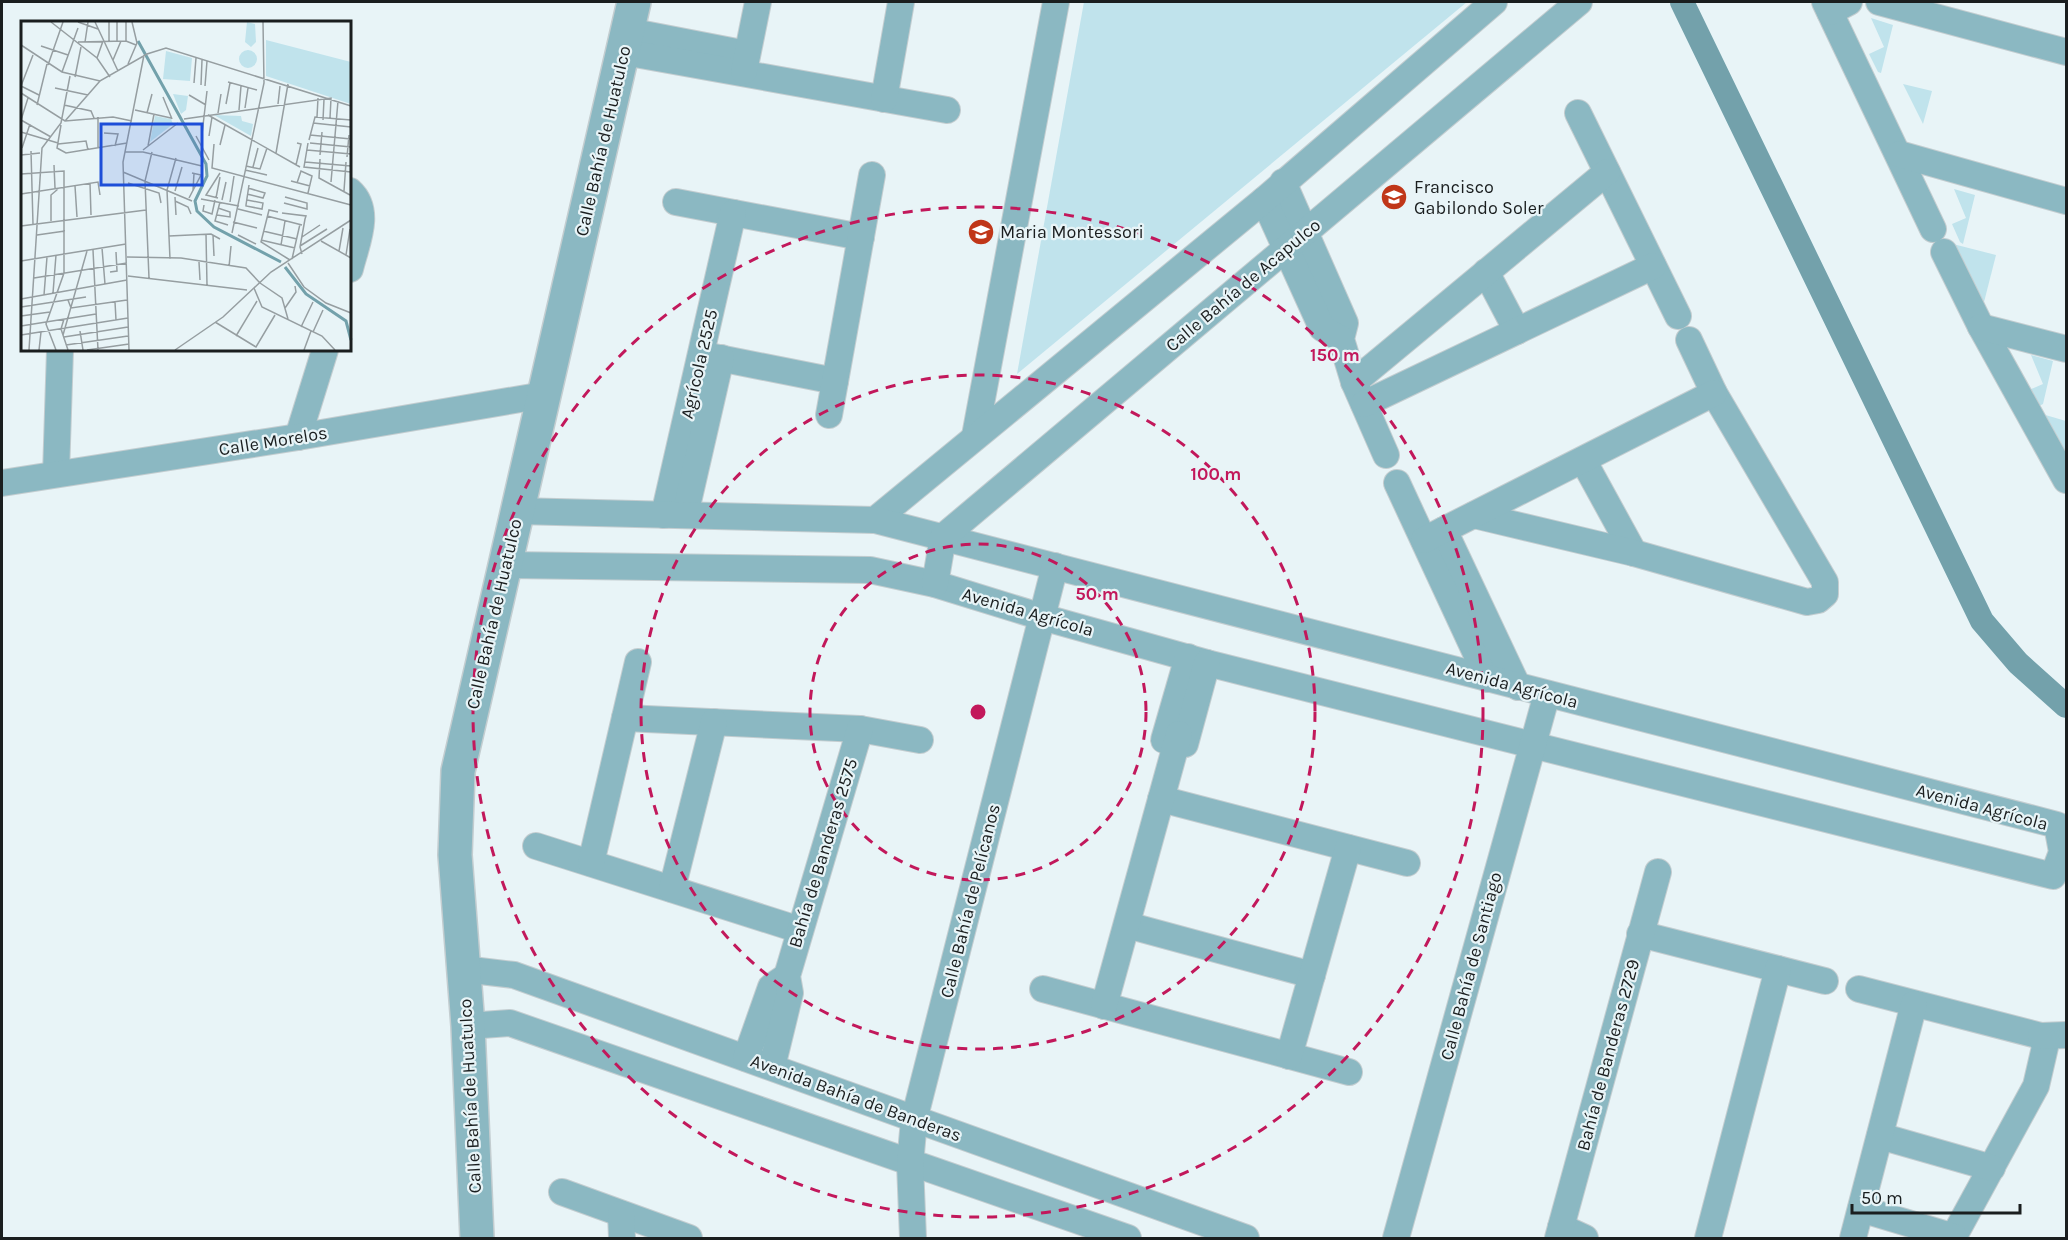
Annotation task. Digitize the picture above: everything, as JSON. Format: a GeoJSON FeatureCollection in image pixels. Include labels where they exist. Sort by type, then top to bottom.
{"type":"FeatureCollection","features":[{"type":"Feature","properties":{"kind":"street"},"geometry":{"type":"LineString","coordinates":[[745,64],[758,2]]}},
{"type":"Feature","properties":{"kind":"street"},"geometry":{"type":"LineString","coordinates":[[884,99],[902,2]]}},
{"type":"Feature","properties":{"kind":"street"},"geometry":{"type":"LineString","coordinates":[[975,436],[1056,2]]}},
{"type":"Feature","properties":{"kind":"street"},"geometry":{"type":"LineString","coordinates":[[875,520],[1264,200],[1494,2]]}},
{"type":"Feature","properties":{"kind":"street","name":"Calle Bahía de Acapulco"},"geometry":{"type":"LineString","coordinates":[[943,537],[1579,2]]}},
{"type":"Feature","properties":{"kind":"street"},"geometry":{"type":"LineString","coordinates":[[1879,2],[2067,52]]}},
{"type":"Feature","properties":{"kind":"street"},"geometry":{"type":"LineString","coordinates":[[1835,5],[1939,240],[1982,327],[2067,480]]}},
{"type":"Feature","properties":{"kind":"street"},"geometry":{"type":"LineString","coordinates":[[629,28],[745,64],[884,99],[947,110]]}},
{"type":"Feature","properties":{"kind":"street","name":"Calle Bahía de Huatulco"},"geometry":{"type":"LineString","coordinates":[[477,1239],[468,1026],[455,855],[458,771],[629,28]]}},
{"type":"Feature","properties":{"kind":"street"},"geometry":{"type":"LineString","coordinates":[[1578,113],[1678,316]]}},
{"type":"Feature","properties":{"kind":"street"},"geometry":{"type":"LineString","coordinates":[[1899,154],[2066,198]]}},
{"type":"Feature","properties":{"kind":"street"},"geometry":{"type":"LineString","coordinates":[[1359,393],[1486,272],[1608,172]]}},
{"type":"Feature","properties":{"kind":"street"},"geometry":{"type":"LineString","coordinates":[[829,415],[872,175]]}},
{"type":"Feature","properties":{"kind":"street"},"geometry":{"type":"LineString","coordinates":[[1283,182],[1345,323],[1341,339],[1359,393],[1386,455]]}},
{"type":"Feature","properties":{"kind":"street"},"geometry":{"type":"LineString","coordinates":[[351,193],[361,209],[361,229],[351,264]]}},
{"type":"Feature","properties":{"kind":"street"},"geometry":{"type":"LineString","coordinates":[[1264,200],[1322,328],[1341,339]]}},
{"type":"Feature","properties":{"kind":"street"},"geometry":{"type":"LineString","coordinates":[[676,202],[861,237]]}},
{"type":"Feature","properties":{"kind":"street","name":"Agrícola 2525"},"geometry":{"type":"LineString","coordinates":[[675,515],[711,356],[733,213]]}},
{"type":"Feature","properties":{"kind":"street"},"geometry":{"type":"LineString","coordinates":[[1359,393],[1517,331],[1653,266]]}},
{"type":"Feature","properties":{"kind":"street"},"geometry":{"type":"LineString","coordinates":[[1486,272],[1517,331]]}},
{"type":"Feature","properties":{"kind":"street"},"geometry":{"type":"LineString","coordinates":[[1982,327],[2067,349]]}},
{"type":"Feature","properties":{"kind":"street"},"geometry":{"type":"LineString","coordinates":[[1474,515],[1634,553],[1807,602],[1818,600],[1825,594],[1825,582],[1714,393],[1689,340]]}},
{"type":"Feature","properties":{"kind":"street"},"geometry":{"type":"LineString","coordinates":[[56,474],[60,351]]}},
{"type":"Feature","properties":{"kind":"street"},"geometry":{"type":"LineString","coordinates":[[298,437],[325,351]]}},
{"type":"Feature","properties":{"kind":"street"},"geometry":{"type":"LineString","coordinates":[[711,356],[835,381]]}},
{"type":"Feature","properties":{"kind":"street"},"geometry":{"type":"LineString","coordinates":[[1434,535],[1714,393]]}},
{"type":"Feature","properties":{"kind":"street","name":"Calle Morelos"},"geometry":{"type":"LineString","coordinates":[[2,483],[298,437],[544,395]]}},
{"type":"Feature","properties":{"kind":"street"},"geometry":{"type":"LineString","coordinates":[[1583,459],[1634,553]]}},
{"type":"Feature","properties":{"kind":"street"},"geometry":{"type":"LineString","coordinates":[[1398,483],[1434,535],[1518,687]]}},
{"type":"Feature","properties":{"kind":"street","name":"Avenida Agrícola"},"geometry":{"type":"LineString","coordinates":[[504,566],[870,570],[935,584],[1042,617],[1197,660],[2053,876],[2062,852],[2057,825],[875,520],[518,511]]}},
{"type":"Feature","properties":{"kind":"street"},"geometry":{"type":"LineString","coordinates":[[1434,535],[1488,679]]}},
{"type":"Feature","properties":{"kind":"street"},"geometry":{"type":"LineString","coordinates":[[935,584],[943,537]]}},
{"type":"Feature","properties":{"kind":"street","name":"Calle Bahía de Pelícanos"},"geometry":{"type":"LineString","coordinates":[[914,1239],[910,1164],[914,1120],[1055,566]]}},
{"type":"Feature","properties":{"kind":"street"},"geometry":{"type":"LineString","coordinates":[[1104,1006],[1179,734],[1164,740],[1197,660]]}},
{"type":"Feature","properties":{"kind":"street"},"geometry":{"type":"LineString","coordinates":[[591,863],[638,662]]}},
{"type":"Feature","properties":{"kind":"street","name":"Calle Bahía de Santiago"},"geometry":{"type":"LineString","coordinates":[[1396,1239],[1547,694]]}},
{"type":"Feature","properties":{"kind":"street"},"geometry":{"type":"LineString","coordinates":[[625,718],[860,729],[920,740]]}},
{"type":"Feature","properties":{"kind":"street"},"geometry":{"type":"LineString","coordinates":[[672,889],[714,722]]}},
{"type":"Feature","properties":{"kind":"street","name":"Bahía de Banderas 2575"},"geometry":{"type":"LineString","coordinates":[[772,1067],[790,993],[787,976],[860,729]]}},
{"type":"Feature","properties":{"kind":"street"},"geometry":{"type":"LineString","coordinates":[[1161,799],[1407,863]]}},
{"type":"Feature","properties":{"kind":"street"},"geometry":{"type":"LineString","coordinates":[[536,846],[801,930]]}},
{"type":"Feature","properties":{"kind":"street"},"geometry":{"type":"LineString","coordinates":[[1289,1056],[1348,848]]}},
{"type":"Feature","properties":{"kind":"street","name":"Bahía de Banderas 2729"},"geometry":{"type":"LineString","coordinates":[[1571,1236],[1641,934],[1658,872]]}},
{"type":"Feature","properties":{"kind":"street"},"geometry":{"type":"LineString","coordinates":[[1127,925],[1312,975]]}},
{"type":"Feature","properties":{"kind":"street"},"geometry":{"type":"LineString","coordinates":[[1641,934],[1825,981]]}},
{"type":"Feature","properties":{"kind":"street","name":"Avenida Bahía de Banderas"},"geometry":{"type":"LineString","coordinates":[[463,969],[514,975],[1246,1239]]}},
{"type":"Feature","properties":{"kind":"street"},"geometry":{"type":"LineString","coordinates":[[1708,1239],[1778,969]]}},
{"type":"Feature","properties":{"kind":"street","name":"Bahía de Banderas 2575"},"geometry":{"type":"LineString","coordinates":[[746,1058],[771,987],[787,976]]}},
{"type":"Feature","properties":{"kind":"street"},"geometry":{"type":"LineString","coordinates":[[1043,989],[1349,1072]]}},
{"type":"Feature","properties":{"kind":"street"},"geometry":{"type":"LineString","coordinates":[[1859,990],[2041,1036],[2067,1035]]}},
{"type":"Feature","properties":{"kind":"street"},"geometry":{"type":"LineString","coordinates":[[1853,1239],[1914,1004]]}},
{"type":"Feature","properties":{"kind":"street"},"geometry":{"type":"LineString","coordinates":[[468,1026],[510,1023],[1128,1239]]}},
{"type":"Feature","properties":{"kind":"street"},"geometry":{"type":"LineString","coordinates":[[1861,1209],[1954,1238],[2036,1086],[2045,1047],[2041,1036]]}},
{"type":"Feature","properties":{"kind":"street"},"geometry":{"type":"LineString","coordinates":[[1880,1136],[1992,1168]]}},
{"type":"Feature","properties":{"kind":"street"},"geometry":{"type":"LineString","coordinates":[[562,1192],[622,1226],[689,1239]]}},
{"type":"Feature","properties":{"kind":"shaded area"},"geometry":{"type":"Polygon","coordinates":[[[1084,2],[1467,2],[1017,374],[1084,2]]]}},
{"type":"Feature","properties":{"kind":"shaded area"},"geometry":{"type":"Polygon","coordinates":[[[1871,18],[1893,25],[1881,73],[1878,72],[1869,54],[1884,47],[1871,18]]]}},
{"type":"Feature","properties":{"kind":"shaded area"},"geometry":{"type":"Polygon","coordinates":[[[1903,84],[1932,91],[1923,124],[1903,84]]]}},
{"type":"Feature","properties":{"kind":"shaded area"},"geometry":{"type":"Polygon","coordinates":[[[1954,189],[1975,195],[1963,244],[1952,224],[1966,218],[1954,189]]]}},
{"type":"Feature","properties":{"kind":"shaded area"},"geometry":{"type":"Polygon","coordinates":[[[1953,244],[1996,255],[1983,306],[1953,244]]]}},
{"type":"Feature","properties":{"kind":"shaded area"},"geometry":{"type":"Polygon","coordinates":[[[2031,355],[2053,361],[2043,404],[2037,407],[2029,390],[2043,384],[2031,355]]]}},
{"type":"Feature","properties":{"kind":"shaded area"},"geometry":{"type":"Polygon","coordinates":[[[2042,414],[2066,421],[2066,457],[2042,414]]]}},
{"type":"Feature","properties":{"kind":"waterway"},"geometry":{"type":"LineString","coordinates":[[1682,2],[1982,621],[2018,663],[2066,706]]}},
{"type":"Feature","properties":{"kind":"place","name":"Francisco Gabilondo Soler"},"geometry":{"type":"Point","coordinates":[1394,197]}},
{"type":"Feature","properties":{"kind":"place","name":"Maria Montessori"},"geometry":{"type":"Point","coordinates":[981,232]}}]}
